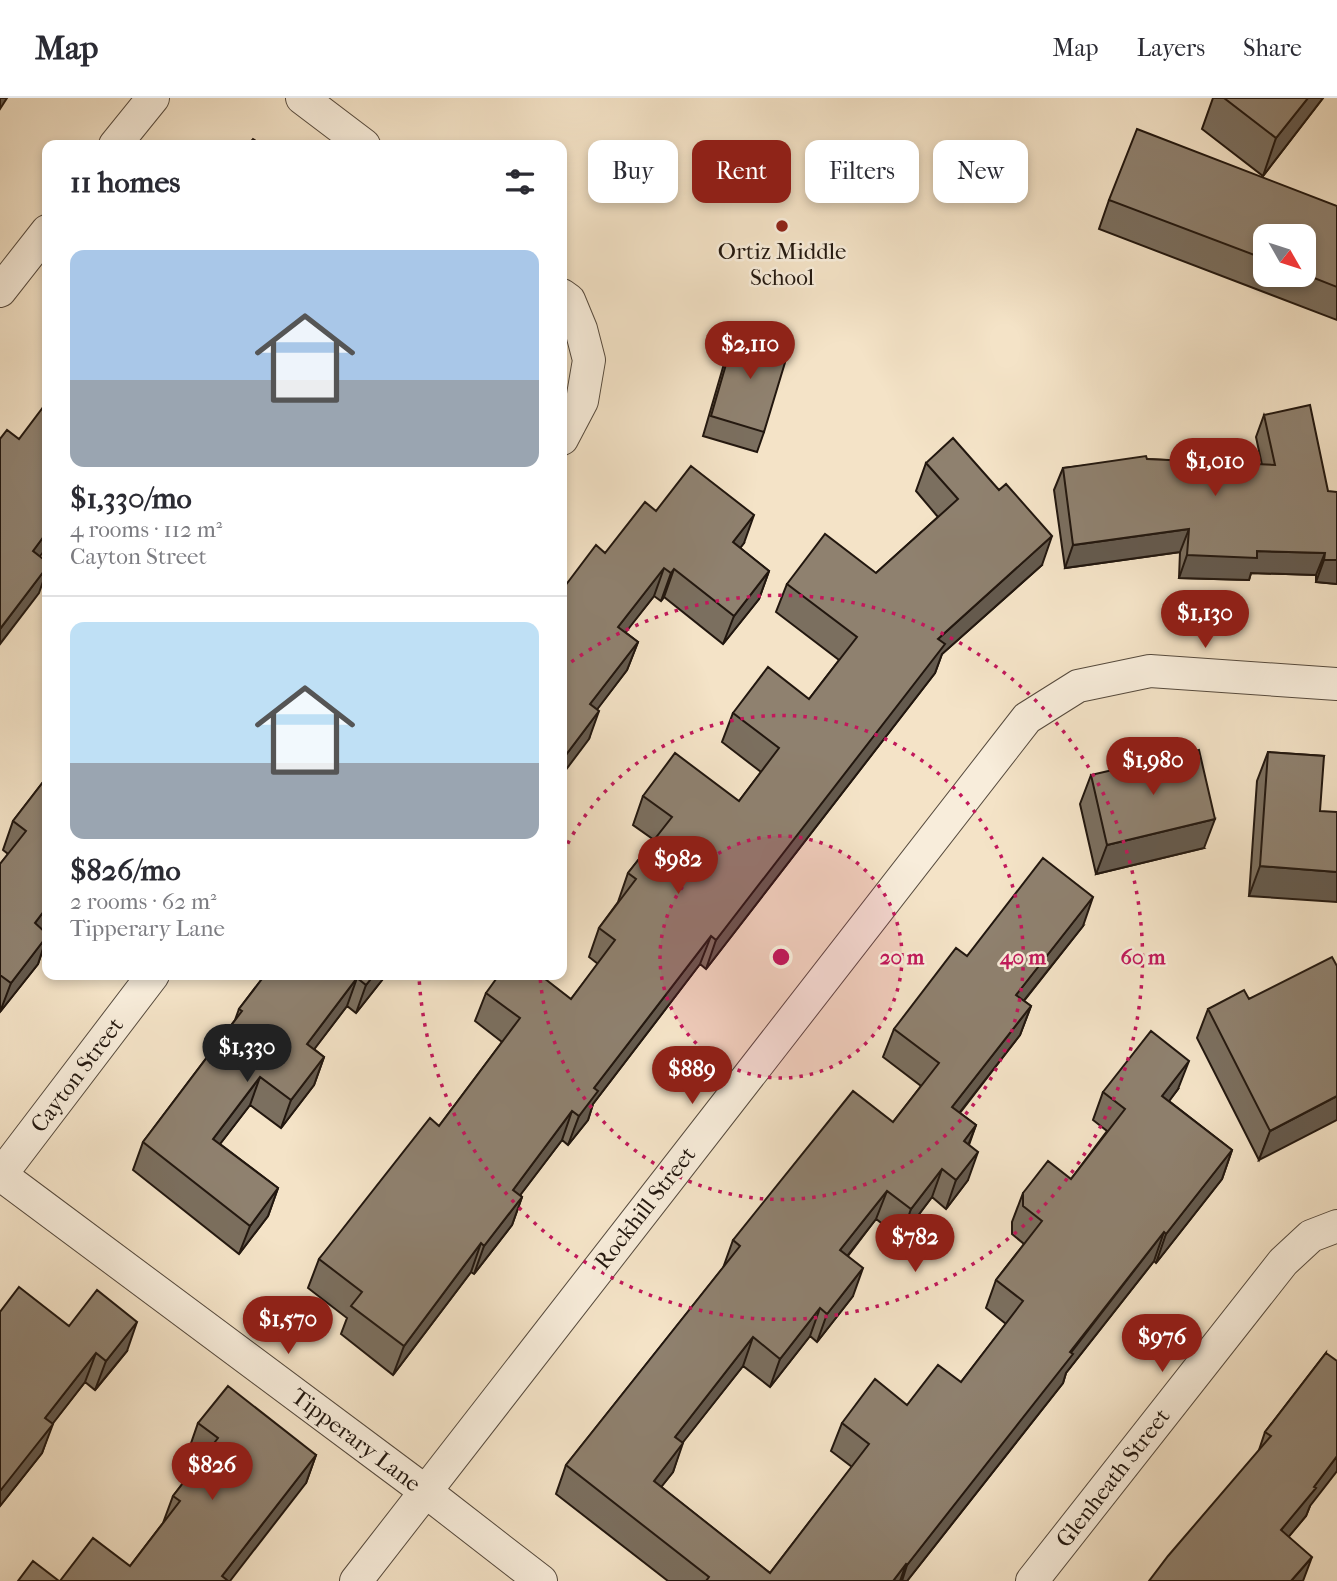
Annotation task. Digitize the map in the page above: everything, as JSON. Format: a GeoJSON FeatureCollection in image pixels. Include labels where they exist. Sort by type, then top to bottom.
{"type":"FeatureCollection","features":[{"type":"Feature","properties":{"kind":"street"},"geometry":{"type":"LineString","coordinates":[[120,140],[153,98]]}},
{"type":"Feature","properties":{"kind":"street"},"geometry":{"type":"LineString","coordinates":[[302,98],[357,140]]}},
{"type":"Feature","properties":{"kind":"street"},"geometry":{"type":"LineString","coordinates":[[0,291],[42,237]]}},
{"type":"Feature","properties":{"kind":"street"},"geometry":{"type":"LineString","coordinates":[[567,299],[581,329],[589,360],[582,401],[567,430]]}},
{"type":"Feature","properties":{"kind":"street","name":"Rockhill Street"},"geometry":{"type":"LineString","coordinates":[[356,1581],[1027,718],[1078,686],[1150,671],[1337,684]]}},
{"type":"Feature","properties":{"kind":"street","name":"Cayton Street"},"geometry":{"type":"LineString","coordinates":[[1,1175],[149,980]]}},
{"type":"Feature","properties":{"kind":"street","name":"Tipperary Lane"},"geometry":{"type":"LineString","coordinates":[[1,1175],[425,1491],[541,1581]]}},
{"type":"Feature","properties":{"kind":"street","name":"Glenheath Street"},"geometry":{"type":"LineString","coordinates":[[1032,1581],[1283,1262],[1311,1236],[1337,1226]]}},
{"type":"Feature","properties":{"kind":"building"},"geometry":{"type":"Polygon","coordinates":[[[1224,98],[1308,98],[1276,138],[1224,98]]]}},
{"type":"Feature","properties":{"kind":"building"},"geometry":{"type":"Polygon","coordinates":[[[1137,129],[1337,206],[1337,287],[1316,279],[1316,224],[1253,224],[1253,254],[1109,200],[1137,129]]]}},
{"type":"Feature","properties":{"kind":"building"},"geometry":{"type":"Polygon","coordinates":[[[736,330],[790,346],[764,432],[711,416],[736,330]]]}},
{"type":"Feature","properties":{"kind":"building"},"geometry":{"type":"Polygon","coordinates":[[[1310,405],[1328,491],[1337,492],[1337,560],[1324,560],[1325,553],[1257,551],[1257,558],[1187,555],[1189,529],[1073,545],[1063,468],[1146,456],[1147,459],[1275,465],[1264,415],[1310,405]]]}},
{"type":"Feature","properties":{"kind":"building"},"geometry":{"type":"Polygon","coordinates":[[[42,409],[42,539],[33,551],[42,558],[42,574],[0,629],[0,439],[7,430],[19,439],[42,409]]]}},
{"type":"Feature","properties":{"kind":"building"},"geometry":{"type":"Polygon","coordinates":[[[953,438],[999,490],[1006,484],[1052,536],[938,639],[945,644],[716,940],[711,936],[594,1088],[598,1091],[579,1116],[572,1111],[513,1190],[522,1197],[484,1246],[481,1243],[404,1346],[351,1306],[362,1292],[319,1259],[430,1118],[439,1126],[520,1018],[486,993],[495,980],[546,980],[571,999],[615,940],[599,928],[636,879],[628,873],[672,817],[643,796],[675,753],[739,801],[779,748],[733,713],[768,667],[809,699],[857,637],[787,584],[825,534],[876,573],[958,499],[926,463],[953,438]]]}},
{"type":"Feature","properties":{"kind":"building"},"geometry":{"type":"Polygon","coordinates":[[[691,466],[754,515],[733,542],[769,571],[734,616],[674,569],[671,573],[664,568],[618,627],[638,642],[590,704],[599,711],[567,753],[567,583],[596,545],[605,553],[645,502],[656,511],[691,466]]]}},
{"type":"Feature","properties":{"kind":"building"},"geometry":{"type":"Polygon","coordinates":[[[1199,750],[1215,819],[1107,845],[1091,775],[1199,750]]]}},
{"type":"Feature","properties":{"kind":"building"},"geometry":{"type":"Polygon","coordinates":[[[1268,752],[1324,756],[1320,811],[1337,812],[1337,872],[1260,866],[1268,752]]]}},
{"type":"Feature","properties":{"kind":"building"},"geometry":{"type":"Polygon","coordinates":[[[42,783],[42,914],[35,923],[42,929],[42,943],[11,983],[0,975],[0,864],[26,831],[13,821],[42,783]]]}},
{"type":"Feature","properties":{"kind":"building"},"geometry":{"type":"Polygon","coordinates":[[[1043,858],[1093,897],[1016,995],[1031,1006],[952,1107],[976,1125],[964,1141],[978,1152],[956,1180],[942,1169],[911,1209],[887,1191],[840,1250],[863,1268],[827,1314],[820,1308],[780,1359],[753,1337],[675,1437],[683,1443],[654,1481],[770,1573],[869,1444],[842,1423],[875,1379],[907,1405],[938,1365],[961,1382],[1023,1301],[996,1280],[1042,1221],[1023,1206],[1023,1193],[1048,1161],[1071,1179],[1125,1109],[1103,1092],[1151,1031],[1189,1061],[1162,1096],[1232,1150],[1166,1234],[1164,1232],[1070,1352],[1073,1354],[893,1581],[706,1581],[709,1577],[566,1465],[740,1246],[733,1240],[853,1091],[893,1122],[939,1063],[894,1029],[956,948],[967,956],[1043,858]]]}},
{"type":"Feature","properties":{"kind":"building"},"geometry":{"type":"Polygon","coordinates":[[[1332,957],[1337,966],[1337,1096],[1270,1131],[1208,1009],[1244,990],[1249,999],[1332,957]]]}},
{"type":"Feature","properties":{"kind":"building"},"geometry":{"type":"Polygon","coordinates":[[[261,980],[355,980],[307,1044],[324,1057],[291,1100],[260,1077],[213,1139],[278,1188],[250,1226],[143,1142],[242,1011],[239,1009],[261,980]]]}},
{"type":"Feature","properties":{"kind":"building"},"geometry":{"type":"Polygon","coordinates":[[[19,1287],[69,1326],[97,1290],[137,1322],[106,1361],[96,1353],[45,1418],[53,1424],[0,1491],[0,1312],[19,1287]]]}},
{"type":"Feature","properties":{"kind":"building"},"geometry":{"type":"Polygon","coordinates":[[[1326,1353],[1337,1361],[1337,1456],[1314,1487],[1316,1488],[1281,1530],[1312,1557],[1291,1581],[1149,1581],[1271,1436],[1265,1432],[1326,1353]]]}},
{"type":"Feature","properties":{"kind":"building"},"geometry":{"type":"Polygon","coordinates":[[[228,1386],[316,1455],[222,1576],[227,1580],[60,1581],[93,1538],[130,1566],[180,1501],[173,1496],[218,1438],[198,1423],[228,1386]]]}},
{"type":"Feature","properties":{"kind":"building"},"geometry":{"type":"Polygon","coordinates":[[[33,1561],[59,1581],[18,1581],[33,1561]]]}},
{"type":"Feature","properties":{"kind":"place","name":"Ortiz Middle School"},"geometry":{"type":"Point","coordinates":[782,226]}}]}
